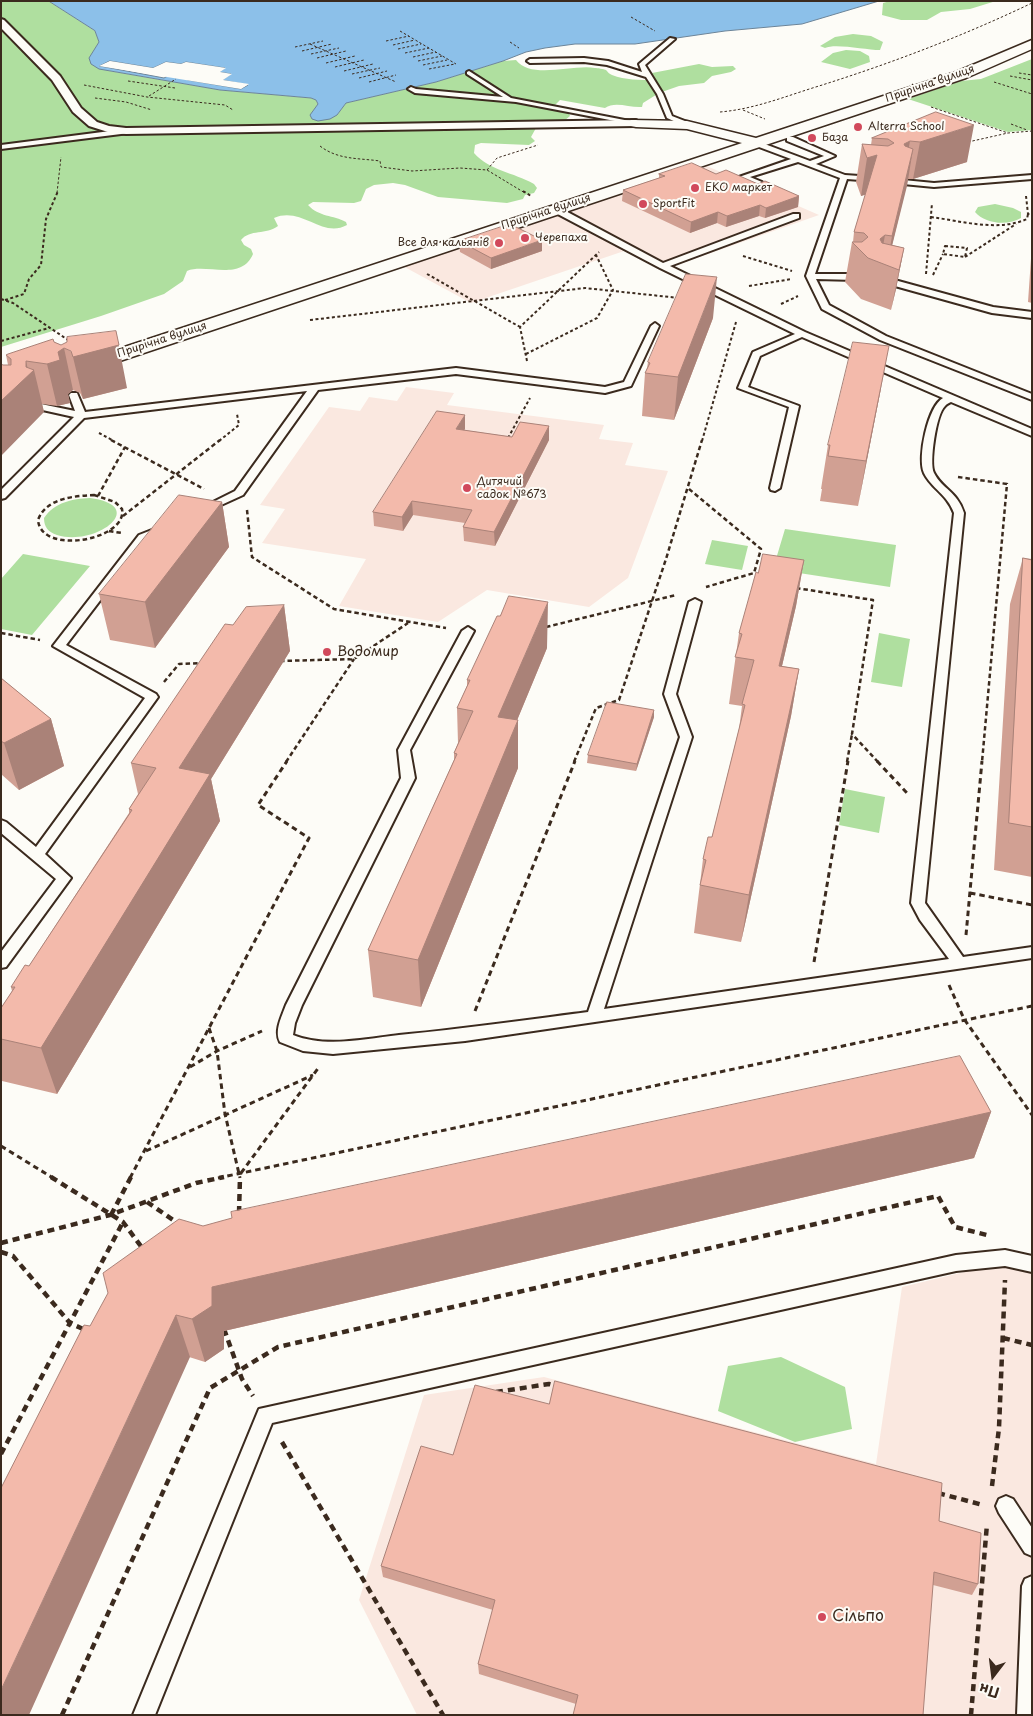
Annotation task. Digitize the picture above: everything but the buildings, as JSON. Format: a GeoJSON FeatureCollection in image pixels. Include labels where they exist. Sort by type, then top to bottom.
{"type":"FeatureCollection","features":[{"type":"Feature","properties":{"kind":"street"},"geometry":{"type":"LineString","coordinates":[[1,22],[56,78],[77,110],[93,124],[108,129],[126,131],[636,123],[687,125],[754,142]]}},
{"type":"Feature","properties":{"kind":"street","name":"Прирічна вулиця"},"geometry":{"type":"LineString","coordinates":[[68,372],[754,142],[961,75],[1032,44]]}},
{"type":"Feature","properties":{"kind":"lane"},"geometry":{"type":"LineString","coordinates":[[672,39],[641,65],[660,94],[668,117],[687,125]]}},
{"type":"Feature","properties":{"kind":"lane"},"geometry":{"type":"LineString","coordinates":[[530,61],[584,60],[608,64],[649,76]]}},
{"type":"Feature","properties":{"kind":"lane"},"geometry":{"type":"LineString","coordinates":[[469,73],[516,100]]}},
{"type":"Feature","properties":{"kind":"lane"},"geometry":{"type":"LineString","coordinates":[[411,89],[516,100],[636,123]]}},
{"type":"Feature","properties":{"kind":"lane"},"geometry":{"type":"LineString","coordinates":[[1,147],[126,131]]}},
{"type":"Feature","properties":{"kind":"lane"},"geometry":{"type":"LineString","coordinates":[[790,139],[831,156],[808,164]]}},
{"type":"Feature","properties":{"kind":"lane"},"geometry":{"type":"LineString","coordinates":[[754,142],[796,160],[844,177],[882,180]]}},
{"type":"Feature","properties":{"kind":"lane"},"geometry":{"type":"LineString","coordinates":[[759,184],[743,177],[796,160]]}},
{"type":"Feature","properties":{"kind":"lane"},"geometry":{"type":"LineString","coordinates":[[844,177],[810,276],[825,307],[883,338],[1032,397]]}},
{"type":"Feature","properties":{"kind":"lane"},"geometry":{"type":"LineString","coordinates":[[903,182],[934,185],[1032,177]]}},
{"type":"Feature","properties":{"kind":"lane"},"geometry":{"type":"LineString","coordinates":[[556,209],[663,266],[802,334],[1032,433]]}},
{"type":"Feature","properties":{"kind":"lane"},"geometry":{"type":"LineString","coordinates":[[663,266],[796,216]]}},
{"type":"Feature","properties":{"kind":"lane"},"geometry":{"type":"LineString","coordinates":[[810,276],[856,277]]}},
{"type":"Feature","properties":{"kind":"lane"},"geometry":{"type":"LineString","coordinates":[[879,279],[992,310],[1032,315]]}},
{"type":"Feature","properties":{"kind":"lane"},"geometry":{"type":"LineString","coordinates":[[41,407],[78,418],[234,396],[456,371],[605,390],[628,384],[655,326]]}},
{"type":"Feature","properties":{"kind":"lane"},"geometry":{"type":"LineString","coordinates":[[776,488],[794,406],[743,388],[756,354],[802,334]]}},
{"type":"Feature","properties":{"kind":"lane"},"geometry":{"type":"LineString","coordinates":[[196,513],[239,493],[315,387]]}},
{"type":"Feature","properties":{"kind":"lane"},"geometry":{"type":"LineString","coordinates":[[74,395],[78,418]]}},
{"type":"Feature","properties":{"kind":"lane"},"geometry":{"type":"LineString","coordinates":[[950,399],[940,405],[936,412],[926,462],[928,472],[956,500],[959,513],[918,902],[925,916],[962,961]]}},
{"type":"Feature","properties":{"kind":"lane"},"geometry":{"type":"LineString","coordinates":[[1,496],[78,418]]}},
{"type":"Feature","properties":{"kind":"lane"},"geometry":{"type":"LineString","coordinates":[[37,856],[152,697],[60,646],[144,537],[170,525]]}},
{"type":"Feature","properties":{"kind":"lane"},"geometry":{"type":"LineString","coordinates":[[594,1017],[686,737],[670,694],[695,602]]}},
{"type":"Feature","properties":{"kind":"lane"},"geometry":{"type":"LineString","coordinates":[[468,632],[404,750],[408,778],[294,1005],[287,1023],[286,1038],[303,1045],[333,1048],[465,1035],[1032,952]]}},
{"type":"Feature","properties":{"kind":"lane"},"geometry":{"type":"LineString","coordinates":[[1,825],[64,878],[1,963]]}},
{"type":"Feature","properties":{"kind":"lane"},"geometry":{"type":"LineString","coordinates":[[144,1715],[266,1415],[956,1263],[1006,1258],[1032,1264]]}},
{"type":"Feature","properties":{"kind":"lane"},"geometry":{"type":"LineString","coordinates":[[994,1509],[1032,1546]]}},
{"type":"Feature","properties":{"kind":"lane"},"geometry":{"type":"LineString","coordinates":[[1028,1715],[1032,1586]]}},
{"type":"Feature","properties":{"kind":"path"},"geometry":{"type":"LineString","coordinates":[[715,112],[743,110],[836,81],[940,43],[1032,3]]}},
{"type":"Feature","properties":{"kind":"path"},"geometry":{"type":"LineString","coordinates":[[1027,5],[1032,6]]}},
{"type":"Feature","properties":{"kind":"path"},"geometry":{"type":"LineString","coordinates":[[631,17],[672,39]]}},
{"type":"Feature","properties":{"kind":"path"},"geometry":{"type":"LineString","coordinates":[[400,31],[469,73]]}},
{"type":"Feature","properties":{"kind":"path"},"geometry":{"type":"LineString","coordinates":[[386,41],[409,36]]}},
{"type":"Feature","properties":{"kind":"path"},"geometry":{"type":"LineString","coordinates":[[393,44],[415,40]]}},
{"type":"Feature","properties":{"kind":"path"},"geometry":{"type":"LineString","coordinates":[[295,47],[323,41]]}},
{"type":"Feature","properties":{"kind":"path"},"geometry":{"type":"LineString","coordinates":[[310,44],[411,89]]}},
{"type":"Feature","properties":{"kind":"path"},"geometry":{"type":"LineString","coordinates":[[302,51],[332,44]]}},
{"type":"Feature","properties":{"kind":"path"},"geometry":{"type":"LineString","coordinates":[[398,49],[421,44]]}},
{"type":"Feature","properties":{"kind":"path"},"geometry":{"type":"LineString","coordinates":[[311,54],[339,48]]}},
{"type":"Feature","properties":{"kind":"path"},"geometry":{"type":"LineString","coordinates":[[406,53],[428,48]]}},
{"type":"Feature","properties":{"kind":"path"},"geometry":{"type":"LineString","coordinates":[[317,58],[346,51]]}},
{"type":"Feature","properties":{"kind":"path"},"geometry":{"type":"LineString","coordinates":[[413,57],[436,52]]}},
{"type":"Feature","properties":{"kind":"path"},"geometry":{"type":"LineString","coordinates":[[326,63],[355,56]]}},
{"type":"Feature","properties":{"kind":"path"},"geometry":{"type":"LineString","coordinates":[[418,61],[442,56]]}},
{"type":"Feature","properties":{"kind":"path"},"geometry":{"type":"LineString","coordinates":[[335,67],[364,60]]}},
{"type":"Feature","properties":{"kind":"path"},"geometry":{"type":"LineString","coordinates":[[423,65],[449,60]]}},
{"type":"Feature","properties":{"kind":"path"},"geometry":{"type":"LineString","coordinates":[[344,71],[373,64]]}},
{"type":"Feature","properties":{"kind":"path"},"geometry":{"type":"LineString","coordinates":[[429,69],[455,64]]}},
{"type":"Feature","properties":{"kind":"path"},"geometry":{"type":"LineString","coordinates":[[352,74],[380,68]]}},
{"type":"Feature","properties":{"kind":"path"},"geometry":{"type":"LineString","coordinates":[[359,78],[387,71]]}},
{"type":"Feature","properties":{"kind":"path"},"geometry":{"type":"LineString","coordinates":[[1024,78],[1032,74]]}},
{"type":"Feature","properties":{"kind":"path"},"geometry":{"type":"LineString","coordinates":[[369,82],[396,76]]}},
{"type":"Feature","properties":{"kind":"path"},"geometry":{"type":"LineString","coordinates":[[147,97],[176,79]]}},
{"type":"Feature","properties":{"kind":"path"},"geometry":{"type":"LineString","coordinates":[[128,81],[175,88]]}},
{"type":"Feature","properties":{"kind":"path"},"geometry":{"type":"LineString","coordinates":[[989,81],[1032,94]]}},
{"type":"Feature","properties":{"kind":"path"},"geometry":{"type":"LineString","coordinates":[[68,95],[126,102],[157,112]]}},
{"type":"Feature","properties":{"kind":"path"},"geometry":{"type":"LineString","coordinates":[[930,107],[1008,133]]}},
{"type":"Feature","properties":{"kind":"path"},"geometry":{"type":"LineString","coordinates":[[961,120],[965,119]]}},
{"type":"Feature","properties":{"kind":"path"},"geometry":{"type":"LineString","coordinates":[[1011,124],[1031,131]]}},
{"type":"Feature","properties":{"kind":"path"},"geometry":{"type":"LineString","coordinates":[[960,144],[1008,133],[1031,131]]}},
{"type":"Feature","properties":{"kind":"path"},"geometry":{"type":"LineString","coordinates":[[6,300],[24,294],[29,279],[41,265],[46,219],[59,188],[61,138]]}},
{"type":"Feature","properties":{"kind":"path"},"geometry":{"type":"LineString","coordinates":[[925,291],[934,185]]}},
{"type":"Feature","properties":{"kind":"path"},"geometry":{"type":"LineString","coordinates":[[965,257],[967,248],[945,246],[944,254],[965,257],[1027,219],[1028,214]]}},
{"type":"Feature","properties":{"kind":"path"},"geometry":{"type":"LineString","coordinates":[[931,217],[999,225],[1016,224]]}},
{"type":"Feature","properties":{"kind":"path"},"geometry":{"type":"LineString","coordinates":[[714,247],[810,276]]}},
{"type":"Feature","properties":{"kind":"path"},"geometry":{"type":"LineString","coordinates":[[520,327],[600,250]]}},
{"type":"Feature","properties":{"kind":"path"},"geometry":{"type":"LineString","coordinates":[[596,255],[613,290]]}},
{"type":"Feature","properties":{"kind":"path"},"geometry":{"type":"LineString","coordinates":[[426,273],[520,327],[534,389],[508,438]]}},
{"type":"Feature","properties":{"kind":"path"},"geometry":{"type":"LineString","coordinates":[[746,286],[810,276]]}},
{"type":"Feature","properties":{"kind":"path"},"geometry":{"type":"LineString","coordinates":[[310,320],[585,288],[679,298]]}},
{"type":"Feature","properties":{"kind":"path"},"geometry":{"type":"LineString","coordinates":[[777,306],[816,288]]}},
{"type":"Feature","properties":{"kind":"path"},"geometry":{"type":"LineString","coordinates":[[526,354],[597,318],[613,290]]}},
{"type":"Feature","properties":{"kind":"path"},"geometry":{"type":"LineString","coordinates":[[1,299],[13,303],[77,346]]}},
{"type":"Feature","properties":{"kind":"path"},"geometry":{"type":"LineString","coordinates":[[465,1035],[596,708],[619,700],[654,601],[688,489],[740,304]]}},
{"type":"Feature","properties":{"kind":"path"},"geometry":{"type":"LineString","coordinates":[[1,341],[49,328]]}},
{"type":"Feature","properties":{"kind":"path"},"geometry":{"type":"LineString","coordinates":[[122,516],[122,509],[116,502],[98,496],[80,496],[54,503],[39,516],[38,523],[40,530],[47,535],[70,541],[97,536],[109,531],[118,524],[122,516],[239,425],[234,396]]}},
{"type":"Feature","properties":{"kind":"path"},"geometry":{"type":"LineString","coordinates":[[78,418],[208,491]]}},
{"type":"Feature","properties":{"kind":"path"},"geometry":{"type":"LineString","coordinates":[[98,496],[125,446]]}},
{"type":"Feature","properties":{"kind":"path"},"geometry":{"type":"LineString","coordinates":[[928,472],[1007,484],[970,893],[962,961]]}},
{"type":"Feature","properties":{"kind":"path"},"geometry":{"type":"LineString","coordinates":[[688,489],[761,549],[754,573]]}},
{"type":"Feature","properties":{"kind":"path"},"geometry":{"type":"LineString","coordinates":[[247,506],[252,558],[334,609],[468,632]]}},
{"type":"Feature","properties":{"kind":"path"},"geometry":{"type":"LineString","coordinates":[[109,531],[127,533]]}},
{"type":"Feature","properties":{"kind":"path"},"geometry":{"type":"LineString","coordinates":[[699,588],[754,573],[760,577]]}},
{"type":"Feature","properties":{"kind":"path"},"geometry":{"type":"LineString","coordinates":[[791,587],[873,600],[810,986]]}},
{"type":"Feature","properties":{"kind":"path"},"geometry":{"type":"LineString","coordinates":[[540,628],[681,594]]}},
{"type":"Feature","properties":{"kind":"path"},"geometry":{"type":"LineString","coordinates":[[110,1216],[309,838],[258,805],[354,659],[409,623]]}},
{"type":"Feature","properties":{"kind":"path"},"geometry":{"type":"LineString","coordinates":[[276,661],[354,659]]}},
{"type":"Feature","properties":{"kind":"path"},"geometry":{"type":"LineString","coordinates":[[179,664],[208,663]]}},
{"type":"Feature","properties":{"kind":"path"},"geometry":{"type":"LineString","coordinates":[[852,734],[927,816]]}},
{"type":"Feature","properties":{"kind":"path"},"geometry":{"type":"LineString","coordinates":[[970,893],[1032,906]]}},
{"type":"Feature","properties":{"kind":"path"},"geometry":{"type":"LineString","coordinates":[[939,965],[964,1019],[1032,1115]]}},
{"type":"Feature","properties":{"kind":"path"},"geometry":{"type":"LineString","coordinates":[[1,1243],[110,1216],[196,1183],[1032,1006]]}},
{"type":"Feature","properties":{"kind":"path"},"geometry":{"type":"LineString","coordinates":[[188,1068],[216,1051],[256,1033],[287,1023]]}},
{"type":"Feature","properties":{"kind":"path"},"geometry":{"type":"LineString","coordinates":[[209,1028],[216,1051],[225,1114],[240,1173],[239,1219]]}},
{"type":"Feature","properties":{"kind":"path"},"geometry":{"type":"LineString","coordinates":[[240,1173],[333,1048]]}},
{"type":"Feature","properties":{"kind":"path"},"geometry":{"type":"LineString","coordinates":[[144,1152],[313,1075]]}},
{"type":"Feature","properties":{"kind":"path"},"geometry":{"type":"LineString","coordinates":[[1,1146],[110,1216],[123,1222],[145,1252]]}},
{"type":"Feature","properties":{"kind":"path"},"geometry":{"type":"LineString","coordinates":[[147,1202],[188,1230]]}},
{"type":"Feature","properties":{"kind":"path"},"geometry":{"type":"LineString","coordinates":[[1,1454],[123,1222]]}},
{"type":"Feature","properties":{"kind":"path"},"geometry":{"type":"LineString","coordinates":[[1,1252],[13,1256],[70,1323],[87,1330]]}},
{"type":"Feature","properties":{"kind":"path"},"geometry":{"type":"LineString","coordinates":[[991,1490],[1000,1428],[1006,1258]]}},
{"type":"Feature","properties":{"kind":"path"},"geometry":{"type":"LineString","coordinates":[[224,1329],[242,1379],[266,1415],[443,1715]]}},
{"type":"Feature","properties":{"kind":"path"},"geometry":{"type":"LineString","coordinates":[[1003,1338],[1032,1345]]}},
{"type":"Feature","properties":{"kind":"path"},"geometry":{"type":"LineString","coordinates":[[490,1393],[549,1384],[559,1387]]}},
{"type":"Feature","properties":{"kind":"path"},"geometry":{"type":"LineString","coordinates":[[932,1491],[994,1509],[971,1715]]}},
{"type":"Feature","properties":{"kind":"shaded area"},"geometry":{"type":"Polygon","coordinates":[[[700,163],[819,215],[674,266],[633,248],[471,303],[399,264],[700,163]]]}},
{"type":"Feature","properties":{"kind":"shaded area","name":"Дитячий садок №673"},"geometry":{"type":"Polygon","coordinates":[[[406,387],[454,393],[447,405],[604,425],[599,439],[633,443],[625,465],[668,471],[628,578],[589,607],[487,590],[438,622],[339,606],[366,559],[262,543],[285,509],[260,505],[329,407],[360,411],[369,397],[397,401],[406,387]]]}},
{"type":"Feature","properties":{"kind":"shaded area"},"geometry":{"type":"Polygon","coordinates":[[[1001,1263],[1032,1270],[1032,1715],[417,1715],[359,1600],[424,1395],[544,1377],[876,1464],[902,1287],[1001,1263]]]}},
{"type":"Feature","properties":{"kind":"green space"},"geometry":{"type":"Polygon","coordinates":[[[1,1],[49,1],[95,31],[99,42],[89,59],[110,71],[220,90],[311,98],[316,100],[318,104],[311,115],[312,119],[337,115],[346,103],[436,82],[503,61],[516,60],[523,66],[542,70],[599,68],[617,77],[643,80],[654,80],[655,78],[652,73],[699,64],[712,67],[733,66],[736,69],[712,76],[704,83],[679,86],[659,93],[643,103],[642,107],[613,105],[605,108],[560,100],[554,106],[568,111],[570,116],[564,121],[536,128],[531,137],[535,141],[529,145],[481,143],[475,145],[474,153],[487,164],[534,184],[537,188],[534,193],[525,195],[523,199],[507,203],[438,197],[405,185],[393,183],[374,185],[366,189],[361,201],[354,203],[313,202],[308,205],[312,209],[346,222],[347,225],[329,228],[294,216],[284,215],[274,218],[278,226],[273,229],[249,234],[241,240],[244,245],[251,249],[253,254],[240,267],[232,270],[195,269],[187,271],[183,281],[164,294],[1,347],[1,1]]]}},
{"type":"Feature","properties":{"kind":"green space"},"geometry":{"type":"Polygon","coordinates":[[[890,1],[996,1],[970,9],[941,12],[927,20],[901,20],[882,15],[883,3],[890,1]]]}},
{"type":"Feature","properties":{"kind":"green space"},"geometry":{"type":"Polygon","coordinates":[[[853,34],[871,36],[883,42],[880,50],[843,46],[825,48],[820,46],[835,37],[853,34]]]}},
{"type":"Feature","properties":{"kind":"green space"},"geometry":{"type":"Polygon","coordinates":[[[846,50],[860,51],[869,56],[870,62],[850,69],[821,62],[833,53],[846,50]]]}},
{"type":"Feature","properties":{"kind":"green space"},"geometry":{"type":"Polygon","coordinates":[[[1032,59],[1032,130],[1008,132],[908,99],[961,81],[981,79],[1032,59]]]}},
{"type":"Feature","properties":{"kind":"green space"},"geometry":{"type":"Polygon","coordinates":[[[995,204],[1021,212],[1021,218],[1016,221],[1003,223],[985,219],[975,212],[978,207],[995,204]]]}},
{"type":"Feature","properties":{"kind":"green space"},"geometry":{"type":"Polygon","coordinates":[[[90,498],[107,502],[116,509],[116,516],[111,524],[100,531],[72,537],[57,535],[47,529],[44,518],[53,508],[64,502],[90,498]]]}},
{"type":"Feature","properties":{"kind":"green space"},"geometry":{"type":"Polygon","coordinates":[[[785,529],[896,545],[890,587],[773,569],[785,529]]]}},
{"type":"Feature","properties":{"kind":"green space"},"geometry":{"type":"Polygon","coordinates":[[[712,540],[748,546],[742,570],[705,564],[712,540]]]}},
{"type":"Feature","properties":{"kind":"green space"},"geometry":{"type":"Polygon","coordinates":[[[23,554],[90,566],[32,635],[1,629],[1,579],[23,554]]]}},
{"type":"Feature","properties":{"kind":"green space"},"geometry":{"type":"Polygon","coordinates":[[[879,633],[910,639],[902,687],[871,682],[879,633]]]}},
{"type":"Feature","properties":{"kind":"green space"},"geometry":{"type":"Polygon","coordinates":[[[845,789],[885,797],[879,833],[839,825],[845,789]]]}},
{"type":"Feature","properties":{"kind":"green space"},"geometry":{"type":"Polygon","coordinates":[[[781,1357],[845,1387],[852,1429],[795,1442],[718,1411],[728,1366],[781,1357]]]}},
{"type":"Feature","properties":{"kind":"water"},"geometry":{"type":"Polygon","coordinates":[[[49,1],[879,1],[802,24],[725,31],[635,44],[575,44],[526,52],[436,82],[346,103],[337,115],[330,119],[318,121],[312,119],[310,115],[318,104],[316,100],[311,98],[220,90],[99,69],[91,64],[89,58],[99,42],[95,31],[49,1]],[[110,61],[100,66],[164,78],[175,72],[188,80],[241,89],[248,85],[222,80],[231,74],[219,72],[225,68],[186,62],[181,64],[166,62],[153,68],[110,61]]]}},
{"type":"Feature","properties":{"kind":"pier"},"geometry":{"type":"Polygon","coordinates":[[[110,61],[153,68],[166,62],[181,64],[186,62],[226,68],[220,72],[232,74],[223,80],[249,84],[241,89],[99,66],[110,61]],[[167,64],[153,71],[107,65],[164,75],[176,69],[196,73],[198,76],[194,79],[242,86],[221,82],[220,78],[225,75],[218,74],[218,70],[187,64],[181,67],[167,64]]]}},
{"type":"Feature","properties":{"kind":"place","name":"Alterra School"},"geometry":{"type":"Point","coordinates":[858,127]}},
{"type":"Feature","properties":{"kind":"place","name":"База"},"geometry":{"type":"Point","coordinates":[812,138]}},
{"type":"Feature","properties":{"kind":"place","name":"ЕКО маркет"},"geometry":{"type":"Point","coordinates":[695,188]}},
{"type":"Feature","properties":{"kind":"place","name":"SportFit"},"geometry":{"type":"Point","coordinates":[643,204]}},
{"type":"Feature","properties":{"kind":"place","name":"Черепаха"},"geometry":{"type":"Point","coordinates":[525,238]}},
{"type":"Feature","properties":{"kind":"place","name":"Все для кальянів"},"geometry":{"type":"Point","coordinates":[499,243]}},
{"type":"Feature","properties":{"kind":"place","name":"Дитячий садок №673"},"geometry":{"type":"Point","coordinates":[467,488]}},
{"type":"Feature","properties":{"kind":"place","name":"Водомир"},"geometry":{"type":"Point","coordinates":[327,652]}},
{"type":"Feature","properties":{"kind":"place","name":"Сільпо"},"geometry":{"type":"Point","coordinates":[822,1617]}}]}
